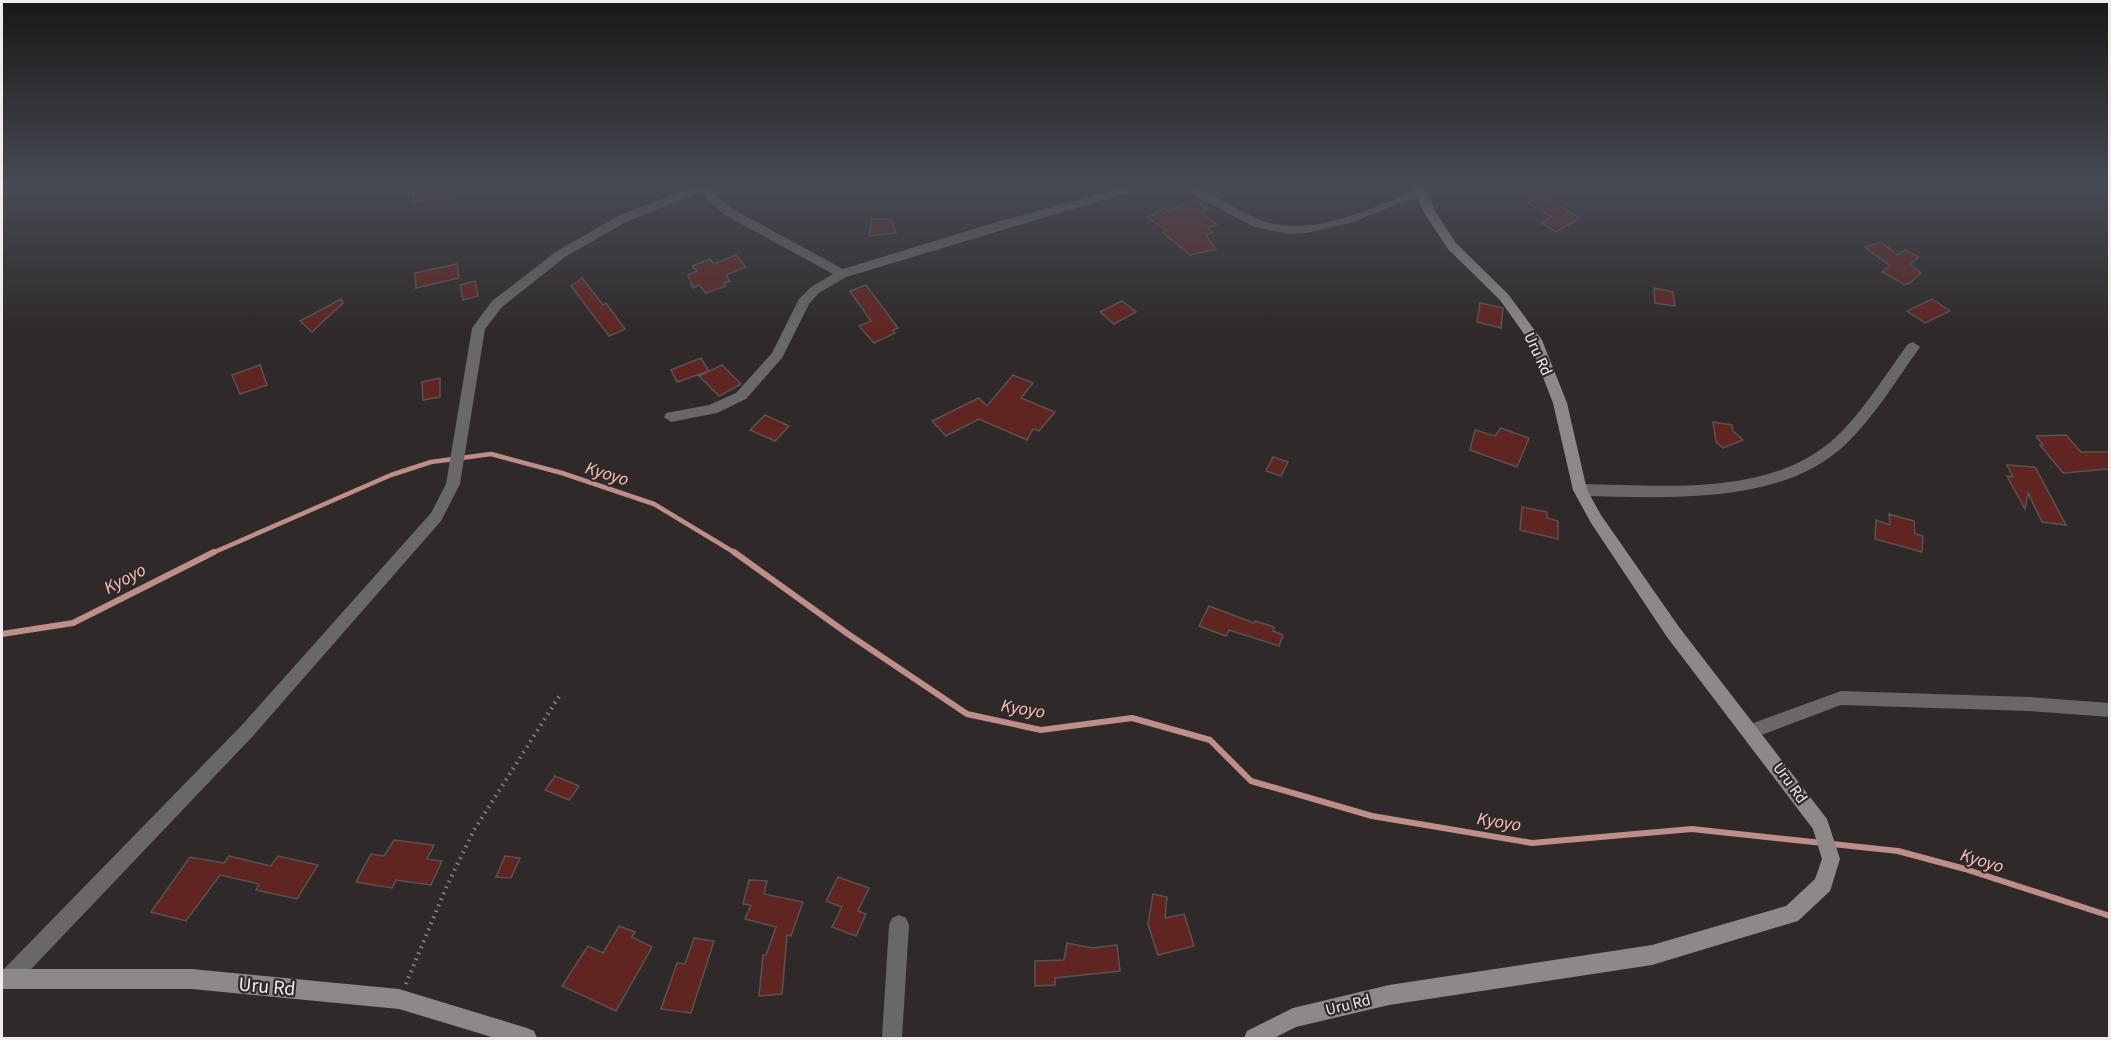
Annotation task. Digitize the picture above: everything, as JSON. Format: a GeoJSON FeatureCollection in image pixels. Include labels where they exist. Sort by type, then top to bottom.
{"type":"FeatureCollection","features":[{"type":"Feature","properties":{"kind":"street"},"geometry":{"type":"LineString","coordinates":[[5,979],[247,730],[436,517],[453,484],[479,328],[497,304],[561,254],[595,235]]}},
{"type":"Feature","properties":{"kind":"street"},"geometry":{"type":"LineString","coordinates":[[771,235],[842,273]]}},
{"type":"Feature","properties":{"kind":"street"},"geometry":{"type":"LineString","coordinates":[[671,417],[712,409],[741,396],[777,355],[804,302],[815,290],[842,273],[972,235]]}},
{"type":"Feature","properties":{"kind":"street","name":"Uru Rd"},"geometry":{"type":"LineString","coordinates":[[1254,1038],[1293,1018],[1389,995],[1652,955],[1791,914],[1823,885],[1831,860],[1821,825],[1667,624],[1580,490],[1560,403],[1535,340],[1504,297],[1452,246],[1446,235]]}},
{"type":"Feature","properties":{"kind":"street"},"geometry":{"type":"LineString","coordinates":[[1580,490],[1684,489],[1731,485],[1780,477],[1811,463],[1840,442],[1913,347]]}},
{"type":"Feature","properties":{"kind":"street"},"geometry":{"type":"LineString","coordinates":[[1751,731],[1841,698],[2029,704],[2109,710]]}},
{"type":"Feature","properties":{"kind":"street"},"geometry":{"type":"LineString","coordinates":[[892,1038],[899,926]]}},
{"type":"Feature","properties":{"kind":"street","name":"Uru Rd"},"geometry":{"type":"LineString","coordinates":[[5,979],[192,980],[399,999],[527,1038]]}},
{"type":"Feature","properties":{"kind":"path"},"geometry":{"type":"LineString","coordinates":[[399,999],[445,890],[474,830],[560,695]]}},
{"type":"Feature","properties":{"kind":"building"},"geometry":{"type":"Polygon","coordinates":[[[1165,235],[1207,235],[1216,249],[1190,255],[1165,235]]]}},
{"type":"Feature","properties":{"kind":"building"},"geometry":{"type":"Polygon","coordinates":[[[1881,242],[1898,255],[1905,250],[1919,257],[1910,264],[1921,273],[1905,285],[1882,272],[1890,266],[1865,247],[1881,242]]]}},
{"type":"Feature","properties":{"kind":"building"},"geometry":{"type":"Polygon","coordinates":[[[736,255],[746,267],[726,275],[730,281],[724,283],[726,286],[706,293],[699,285],[693,288],[688,275],[697,271],[692,266],[710,259],[714,264],[736,255]]]}},
{"type":"Feature","properties":{"kind":"building"},"geometry":{"type":"Polygon","coordinates":[[[457,264],[459,278],[416,288],[415,273],[457,264]]]}},
{"type":"Feature","properties":{"kind":"building"},"geometry":{"type":"Polygon","coordinates":[[[582,278],[603,305],[606,303],[625,329],[609,336],[571,286],[582,278]]]}},
{"type":"Feature","properties":{"kind":"building"},"geometry":{"type":"Polygon","coordinates":[[[475,281],[478,296],[463,300],[460,285],[475,281]]]}},
{"type":"Feature","properties":{"kind":"building"},"geometry":{"type":"Polygon","coordinates":[[[866,285],[898,328],[893,330],[895,333],[874,343],[859,326],[871,321],[850,291],[866,285]]]}},
{"type":"Feature","properties":{"kind":"building"},"geometry":{"type":"Polygon","coordinates":[[[1654,288],[1673,292],[1675,306],[1655,303],[1654,288]]]}},
{"type":"Feature","properties":{"kind":"building"},"geometry":{"type":"Polygon","coordinates":[[[341,299],[343,303],[312,332],[300,321],[341,299]]]}},
{"type":"Feature","properties":{"kind":"building"},"geometry":{"type":"Polygon","coordinates":[[[1932,299],[1950,311],[1925,323],[1907,311],[1932,299]]]}},
{"type":"Feature","properties":{"kind":"building"},"geometry":{"type":"Polygon","coordinates":[[[1122,301],[1136,312],[1114,324],[1100,312],[1122,301]]]}},
{"type":"Feature","properties":{"kind":"building"},"geometry":{"type":"Polygon","coordinates":[[[1480,303],[1503,308],[1501,328],[1477,322],[1480,303]]]}},
{"type":"Feature","properties":{"kind":"building"},"geometry":{"type":"Polygon","coordinates":[[[701,358],[709,371],[677,382],[671,370],[701,358]]]}},
{"type":"Feature","properties":{"kind":"building"},"geometry":{"type":"Polygon","coordinates":[[[260,365],[267,385],[240,394],[232,375],[260,365]]]}},
{"type":"Feature","properties":{"kind":"building"},"geometry":{"type":"Polygon","coordinates":[[[722,365],[741,384],[719,396],[699,376],[722,365]]]}},
{"type":"Feature","properties":{"kind":"building"},"geometry":{"type":"Polygon","coordinates":[[[1013,375],[1033,383],[1021,398],[1055,412],[1039,431],[1033,429],[1027,440],[979,419],[946,436],[932,421],[979,398],[987,406],[1013,375]]]}},
{"type":"Feature","properties":{"kind":"building"},"geometry":{"type":"Polygon","coordinates":[[[440,378],[440,397],[423,400],[422,382],[440,378]]]}},
{"type":"Feature","properties":{"kind":"building"},"geometry":{"type":"Polygon","coordinates":[[[765,415],[789,426],[775,441],[750,430],[765,415]]]}},
{"type":"Feature","properties":{"kind":"building"},"geometry":{"type":"Polygon","coordinates":[[[1713,422],[1732,425],[1733,431],[1743,440],[1723,448],[1716,442],[1713,422]]]}},
{"type":"Feature","properties":{"kind":"building"},"geometry":{"type":"Polygon","coordinates":[[[1501,428],[1529,438],[1517,467],[1470,450],[1475,430],[1495,436],[1501,428]]]}},
{"type":"Feature","properties":{"kind":"building"},"geometry":{"type":"Polygon","coordinates":[[[2066,435],[2081,452],[2109,452],[2109,469],[2063,473],[2040,445],[2043,445],[2036,436],[2066,435]]]}},
{"type":"Feature","properties":{"kind":"building"},"geometry":{"type":"Polygon","coordinates":[[[1273,457],[1288,462],[1281,476],[1266,471],[1273,457]]]}},
{"type":"Feature","properties":{"kind":"building"},"geometry":{"type":"Polygon","coordinates":[[[2007,465],[2035,467],[2066,525],[2042,522],[2028,493],[2025,509],[2007,476],[2013,477],[2007,465]]]}},
{"type":"Feature","properties":{"kind":"building"},"geometry":{"type":"Polygon","coordinates":[[[1522,507],[1547,512],[1547,518],[1558,521],[1558,539],[1520,530],[1522,507]]]}},
{"type":"Feature","properties":{"kind":"building"},"geometry":{"type":"Polygon","coordinates":[[[1889,514],[1914,521],[1915,534],[1923,536],[1922,552],[1875,539],[1876,520],[1890,525],[1889,514]]]}},
{"type":"Feature","properties":{"kind":"building"},"geometry":{"type":"Polygon","coordinates":[[[1209,606],[1254,623],[1255,621],[1274,627],[1273,631],[1283,635],[1279,646],[1229,630],[1226,636],[1199,626],[1209,606]]]}},
{"type":"Feature","properties":{"kind":"building"},"geometry":{"type":"Polygon","coordinates":[[[555,776],[579,786],[569,800],[545,790],[555,776]]]}},
{"type":"Feature","properties":{"kind":"building"},"geometry":{"type":"Polygon","coordinates":[[[394,840],[434,845],[427,859],[442,861],[431,885],[396,880],[392,888],[356,882],[371,854],[384,856],[394,840]]]}},
{"type":"Feature","properties":{"kind":"building"},"geometry":{"type":"Polygon","coordinates":[[[229,856],[271,866],[278,856],[318,865],[297,899],[256,890],[259,884],[220,875],[186,921],[151,912],[190,857],[224,863],[229,856]]]}},
{"type":"Feature","properties":{"kind":"building"},"geometry":{"type":"Polygon","coordinates":[[[505,856],[520,858],[511,878],[496,877],[505,856]]]}},
{"type":"Feature","properties":{"kind":"building"},"geometry":{"type":"Polygon","coordinates":[[[838,877],[869,888],[858,911],[866,914],[856,936],[832,927],[842,907],[826,901],[838,877]]]}},
{"type":"Feature","properties":{"kind":"building"},"geometry":{"type":"Polygon","coordinates":[[[749,880],[767,881],[764,894],[803,902],[791,936],[787,935],[782,994],[759,996],[763,955],[766,955],[776,927],[745,919],[751,905],[743,904],[749,880]]]}},
{"type":"Feature","properties":{"kind":"building"},"geometry":{"type":"Polygon","coordinates":[[[1153,894],[1167,897],[1165,918],[1184,914],[1194,946],[1158,955],[1148,924],[1153,894]]]}},
{"type":"Feature","properties":{"kind":"building"},"geometry":{"type":"Polygon","coordinates":[[[619,926],[635,932],[632,937],[652,947],[616,1011],[562,986],[588,946],[603,953],[619,926]]]}},
{"type":"Feature","properties":{"kind":"building"},"geometry":{"type":"Polygon","coordinates":[[[694,938],[714,941],[691,1013],[661,1009],[677,963],[685,964],[694,938]]]}},
{"type":"Feature","properties":{"kind":"building"},"geometry":{"type":"Polygon","coordinates":[[[1067,943],[1092,948],[1117,945],[1120,971],[1055,978],[1055,985],[1035,986],[1035,961],[1064,960],[1067,943]]]}},
{"type":"Feature","properties":{"kind":"waterway","name":"Kyoyo"},"geometry":{"type":"LineString","coordinates":[[210,554],[391,475],[431,462],[491,454],[562,473],[654,504],[736,553]]}},
{"type":"Feature","properties":{"kind":"waterway","name":"Kyoyo"},"geometry":{"type":"LineString","coordinates":[[210,554],[214,552]]}},
{"type":"Feature","properties":{"kind":"waterway","name":"Kyoyo"},"geometry":{"type":"LineString","coordinates":[[736,553],[848,634],[967,714],[1041,730],[1132,718],[1210,740],[1251,781],[1372,816],[1532,843],[1692,829],[1898,851],[1965,869],[2110,916]]}},
{"type":"Feature","properties":{"kind":"waterway","name":"Kyoyo"},"geometry":{"type":"LineString","coordinates":[[2,634],[73,623],[210,554]]}}]}
